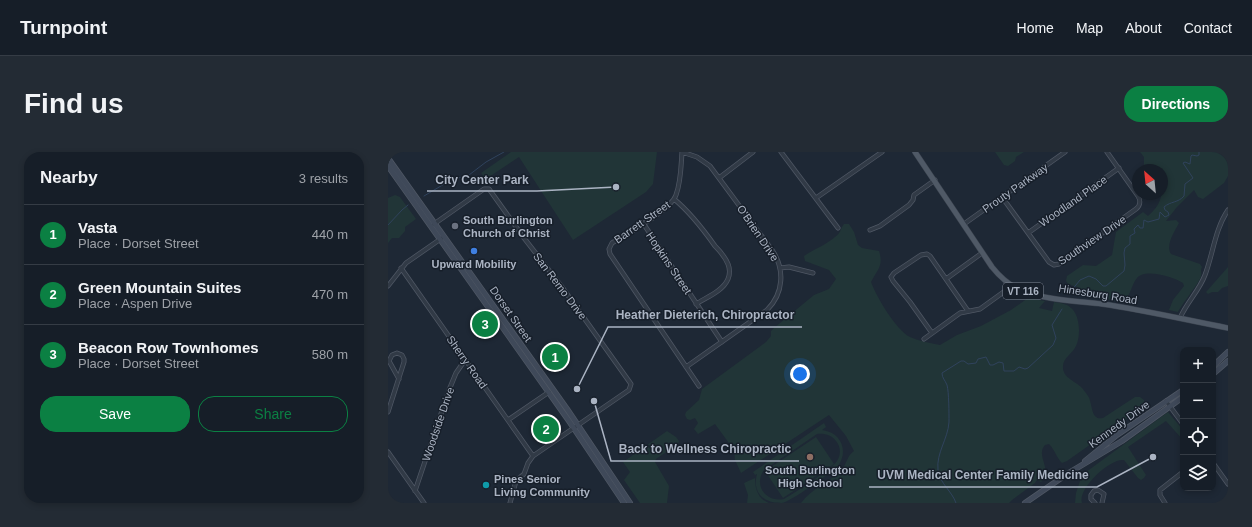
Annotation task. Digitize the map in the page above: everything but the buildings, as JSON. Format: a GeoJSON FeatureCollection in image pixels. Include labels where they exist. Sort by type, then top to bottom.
{"type":"FeatureCollection","features":[{"type":"Feature","properties":{"kind":"main road","name":"Hinesburg Road"},"geometry":{"type":"LineString","coordinates":[[915,152],[982,253],[995,271],[1011,285],[1025,291],[1048,297],[1108,305],[1228,328]]}},
{"type":"Feature","properties":{"kind":"main road","name":"Dorset Street"},"geometry":{"type":"LineString","coordinates":[[388,158],[549,392],[576,427],[624,503]]}},
{"type":"Feature","properties":{"kind":"main road","name":"Dorset Street"},"geometry":{"type":"LineString","coordinates":[[388,166],[433,225]]}},
{"type":"Feature","properties":{"kind":"main road","name":"Dorset Street"},"geometry":{"type":"LineString","coordinates":[[442,238],[630,503]]}},
{"type":"Feature","properties":{"kind":"main road"},"geometry":{"type":"LineString","coordinates":[[1216,363],[1228,352]]}},
{"type":"Feature","properties":{"kind":"main road"},"geometry":{"type":"LineString","coordinates":[[1216,372],[1228,362]]}},
{"type":"Feature","properties":{"kind":"main road","name":"Kennedy Drive"},"geometry":{"type":"LineString","coordinates":[[1025,503],[1067,474],[1117,435],[1180,392]]}},
{"type":"Feature","properties":{"kind":"main road","name":"Kennedy Drive"},"geometry":{"type":"LineString","coordinates":[[1067,474],[1122,441],[1180,399]]}},
{"type":"Feature","properties":{"kind":"street","name":"O'Brien Drive"},"geometry":{"type":"LineString","coordinates":[[682,152],[704,161],[720,178],[772,250],[780,268],[781,279],[780,288],[772,304],[763,313],[686,367]]}},
{"type":"Feature","properties":{"kind":"street","name":"Barrett Street"},"geometry":{"type":"LineString","coordinates":[[682,152],[677,190],[674,199],[662,211],[611,244],[609,251],[698,386]]}},
{"type":"Feature","properties":{"kind":"street"},"geometry":{"type":"LineString","coordinates":[[720,178],[753,152]]}},
{"type":"Feature","properties":{"kind":"street"},"geometry":{"type":"LineString","coordinates":[[781,152],[838,228]]}},
{"type":"Feature","properties":{"kind":"street"},"geometry":{"type":"LineString","coordinates":[[816,198],[882,152]]}},
{"type":"Feature","properties":{"kind":"street","name":"Prouty Parkway"},"geometry":{"type":"LineString","coordinates":[[964,224],[1066,152]]}},
{"type":"Feature","properties":{"kind":"street"},"geometry":{"type":"LineString","coordinates":[[1107,152],[1119,168]]}},
{"type":"Feature","properties":{"kind":"street","name":"Southview Drive"},"geometry":{"type":"LineString","coordinates":[[1002,197],[1049,262],[1057,265],[1064,262],[1136,210],[1140,203],[1138,196],[1119,168]]}},
{"type":"Feature","properties":{"kind":"street","name":"Woodland Place"},"geometry":{"type":"LineString","coordinates":[[1028,233],[1119,168]]}},
{"type":"Feature","properties":{"kind":"street"},"geometry":{"type":"LineString","coordinates":[[870,230],[880,226],[909,205],[913,200],[914,195],[934,180]]}},
{"type":"Feature","properties":{"kind":"street","name":"San Remo Drive"},"geometry":{"type":"LineString","coordinates":[[433,225],[484,190],[489,189],[521,235],[562,287],[631,384],[630,388],[576,427]]}},
{"type":"Feature","properties":{"kind":"street"},"geometry":{"type":"LineString","coordinates":[[674,199],[693,215],[726,260],[730,270],[729,277],[725,284],[717,291],[696,304]]}},
{"type":"Feature","properties":{"kind":"street"},"geometry":{"type":"LineString","coordinates":[[1180,318],[1203,280],[1220,226],[1228,210]]}},
{"type":"Feature","properties":{"kind":"street","name":"Hopkins Street"},"geometry":{"type":"LineString","coordinates":[[643,223],[722,342]]}},
{"type":"Feature","properties":{"kind":"street"},"geometry":{"type":"LineString","coordinates":[[388,286],[406,263],[442,238]]}},
{"type":"Feature","properties":{"kind":"street"},"geometry":{"type":"LineString","coordinates":[[932,333],[910,302],[892,281],[892,276],[921,255],[925,253],[930,256],[968,311]]}},
{"type":"Feature","properties":{"kind":"street"},"geometry":{"type":"LineString","coordinates":[[946,279],[982,253]]}},
{"type":"Feature","properties":{"kind":"street"},"geometry":{"type":"LineString","coordinates":[[780,268],[789,267],[813,273]]}},
{"type":"Feature","properties":{"kind":"street","name":"Sherry Road"},"geometry":{"type":"LineString","coordinates":[[401,268],[533,456]]}},
{"type":"Feature","properties":{"kind":"street"},"geometry":{"type":"LineString","coordinates":[[924,339],[958,314],[980,309],[1011,285]]}},
{"type":"Feature","properties":{"kind":"street"},"geometry":{"type":"LineString","coordinates":[[388,412],[390,400],[399,379],[404,359],[402,355],[397,353],[392,355],[390,361],[399,379]]}},
{"type":"Feature","properties":{"kind":"street","name":"Woodside Drive"},"geometry":{"type":"LineString","coordinates":[[415,491],[449,390],[456,373],[465,360]]}},
{"type":"Feature","properties":{"kind":"street"},"geometry":{"type":"LineString","coordinates":[[508,420],[549,392]]}},
{"type":"Feature","properties":{"kind":"street"},"geometry":{"type":"LineString","coordinates":[[1166,401],[1180,420]]}},
{"type":"Feature","properties":{"kind":"street"},"geometry":{"type":"LineString","coordinates":[[510,503],[516,481],[524,474],[528,463],[533,456],[576,427]]}},
{"type":"Feature","properties":{"kind":"street"},"geometry":{"type":"LineString","coordinates":[[388,452],[424,503]]}},
{"type":"Feature","properties":{"kind":"street"},"geometry":{"type":"LineString","coordinates":[[1216,467],[1228,484]]}},
{"type":"Feature","properties":{"kind":"street"},"geometry":{"type":"LineString","coordinates":[[1166,503],[1160,495],[1160,490],[1180,474]]}},
{"type":"Feature","properties":{"kind":"street"},"geometry":{"type":"LineString","coordinates":[[1095,503],[1092,501],[1091,496],[1094,491],[1098,490],[1104,494],[1102,503]]}},
{"type":"Feature","properties":{"kind":"green space"},"geometry":{"type":"Polygon","coordinates":[[[511,152],[657,152],[653,184],[646,192],[573,240],[519,157],[486,179],[481,173],[511,152]]]}},
{"type":"Feature","properties":{"kind":"green space"},"geometry":{"type":"Polygon","coordinates":[[[995,152],[1024,152],[1016,157],[1015,161],[1008,166],[1004,165],[995,152]]]}},
{"type":"Feature","properties":{"kind":"green space"},"geometry":{"type":"Polygon","coordinates":[[[1140,152],[1228,152],[1228,176],[1224,183],[1203,199],[1198,197],[1194,190],[1177,207],[1166,221],[1176,220],[1179,223],[1170,242],[1169,250],[1171,254],[1200,264],[1202,267],[1200,279],[1178,312],[1169,310],[1173,300],[1184,286],[1183,283],[1160,274],[1141,275],[1137,278],[1129,294],[1122,302],[1085,295],[1077,287],[1068,284],[1066,281],[1067,276],[1083,265],[1096,266],[1112,255],[1116,232],[1143,212],[1148,216],[1160,200],[1168,200],[1168,164],[1144,164],[1144,157],[1140,152]]]}},
{"type":"Feature","properties":{"kind":"green space"},"geometry":{"type":"Polygon","coordinates":[[[395,195],[400,197],[416,219],[405,227],[405,231],[399,238],[392,238],[388,243],[388,198],[395,195]]]}},
{"type":"Feature","properties":{"kind":"green space"},"geometry":{"type":"Polygon","coordinates":[[[844,224],[849,224],[854,232],[858,245],[862,248],[879,251],[881,260],[880,264],[871,282],[877,296],[893,320],[910,337],[940,345],[957,335],[981,326],[1011,310],[1028,298],[1045,301],[1039,308],[1052,311],[1054,302],[1065,304],[1074,311],[1076,315],[1079,326],[1079,337],[1073,351],[1063,363],[1063,370],[1067,376],[1086,393],[1090,399],[1092,411],[1096,417],[1103,418],[1135,397],[1140,397],[1144,400],[1142,408],[1062,463],[1049,444],[1045,445],[1042,453],[1045,470],[1044,479],[1041,482],[1037,480],[1009,503],[801,503],[810,493],[837,474],[854,451],[846,436],[829,415],[741,473],[735,460],[734,450],[715,424],[698,434],[694,429],[698,423],[695,418],[690,420],[687,419],[685,415],[686,412],[699,400],[702,389],[766,342],[771,336],[771,331],[774,328],[814,295],[829,289],[836,279],[829,270],[805,261],[804,256],[837,235],[844,224]]]}},
{"type":"Feature","properties":{"kind":"green space"},"geometry":{"type":"Polygon","coordinates":[[[1228,267],[1228,286],[1222,288],[1218,292],[1208,294],[1206,292],[1228,267]]]}},
{"type":"Feature","properties":{"kind":"green space"},"geometry":{"type":"Polygon","coordinates":[[[1168,412],[1180,426],[1180,437],[1166,421],[1128,447],[1146,475],[1141,480],[1124,460],[1118,461],[1103,469],[1089,483],[1084,490],[1082,503],[1075,503],[1076,493],[1082,475],[1168,412]]]}},
{"type":"Feature","properties":{"kind":"green space"},"geometry":{"type":"Polygon","coordinates":[[[824,423],[826,427],[822,430],[834,434],[841,443],[843,449],[841,460],[834,470],[801,493],[782,503],[775,503],[764,499],[760,495],[756,484],[757,474],[755,475],[753,472],[824,423]],[[817,434],[764,470],[760,481],[763,492],[767,496],[778,500],[784,499],[821,475],[837,461],[840,451],[838,443],[830,436],[825,434],[817,434]]]}},
{"type":"Feature","properties":{"kind":"green space"},"geometry":{"type":"Polygon","coordinates":[[[667,431],[676,437],[679,441],[678,444],[656,459],[655,462],[669,486],[667,503],[640,503],[624,480],[630,472],[623,462],[667,431]]]}},
{"type":"Feature","properties":{"kind":"green space"},"geometry":{"type":"Polygon","coordinates":[[[816,437],[834,464],[783,498],[765,471],[816,437]]]}},
{"type":"Feature","properties":{"kind":"green space"},"geometry":{"type":"Polygon","coordinates":[[[755,478],[758,493],[762,499],[769,503],[747,503],[748,495],[744,483],[755,478]]]}},
{"type":"Feature","properties":{"kind":"waterway"},"geometry":{"type":"LineString","coordinates":[[424,196],[451,180],[469,175],[486,162],[504,152]]}},
{"type":"Feature","properties":{"kind":"waterway"},"geometry":{"type":"LineString","coordinates":[[1071,291],[1080,280],[1089,276],[1096,279],[1103,286],[1106,286],[1124,271],[1125,248],[1130,244],[1130,236],[1135,233],[1134,229],[1138,225],[1140,228],[1143,228],[1144,220],[1148,222],[1159,219],[1160,212],[1165,217],[1169,215],[1164,207],[1184,196],[1185,184],[1193,178],[1183,163],[1185,162],[1190,164],[1191,156],[1197,156],[1199,155],[1199,152]]}},
{"type":"Feature","properties":{"kind":"waterway"},"geometry":{"type":"LineString","coordinates":[[388,225],[408,205]]}},
{"type":"Feature","properties":{"kind":"waterway"},"geometry":{"type":"LineString","coordinates":[[956,503],[941,479],[938,470],[940,452],[947,434],[949,422],[948,388],[942,373],[961,361],[968,364],[976,363],[978,359],[986,357],[990,365],[999,362],[1003,363],[1004,371],[1014,371],[1019,367],[1025,369],[1028,368],[1053,345],[1056,338],[1052,325],[1062,309]]}},
{"type":"Feature","properties":{"kind":"place","name":"City Center Park"},"geometry":{"type":"Point","coordinates":[616,187]}},
{"type":"Feature","properties":{"kind":"place","name":"South Burlington Church of Christ"},"geometry":{"type":"Point","coordinates":[455,226]}},
{"type":"Feature","properties":{"kind":"place","name":"Upward Mobility"},"geometry":{"type":"Point","coordinates":[474,251]}},
{"type":"Feature","properties":{"kind":"place","name":"Beacon Row Townhomes"},"geometry":{"type":"Point","coordinates":[485,324]}},
{"type":"Feature","properties":{"kind":"place","name":"Vasta"},"geometry":{"type":"Point","coordinates":[555,357]}},
{"type":"Feature","properties":{"kind":"place","name":"Heather Dieterich, Chiropractor"},"geometry":{"type":"Point","coordinates":[577,389]}},
{"type":"Feature","properties":{"kind":"place","name":"Back to Wellness Chiropractic"},"geometry":{"type":"Point","coordinates":[594,401]}},
{"type":"Feature","properties":{"kind":"place","name":"Green Mountain Suites"},"geometry":{"type":"Point","coordinates":[546,429]}},
{"type":"Feature","properties":{"kind":"place","name":"South Burlington High School"},"geometry":{"type":"Point","coordinates":[810,457]}},
{"type":"Feature","properties":{"kind":"place","name":"UVM Medical Center Family Medicine"},"geometry":{"type":"Point","coordinates":[1153,457]}},
{"type":"Feature","properties":{"kind":"place","name":"Pines Senior Living Community"},"geometry":{"type":"Point","coordinates":[486,485]}}]}
